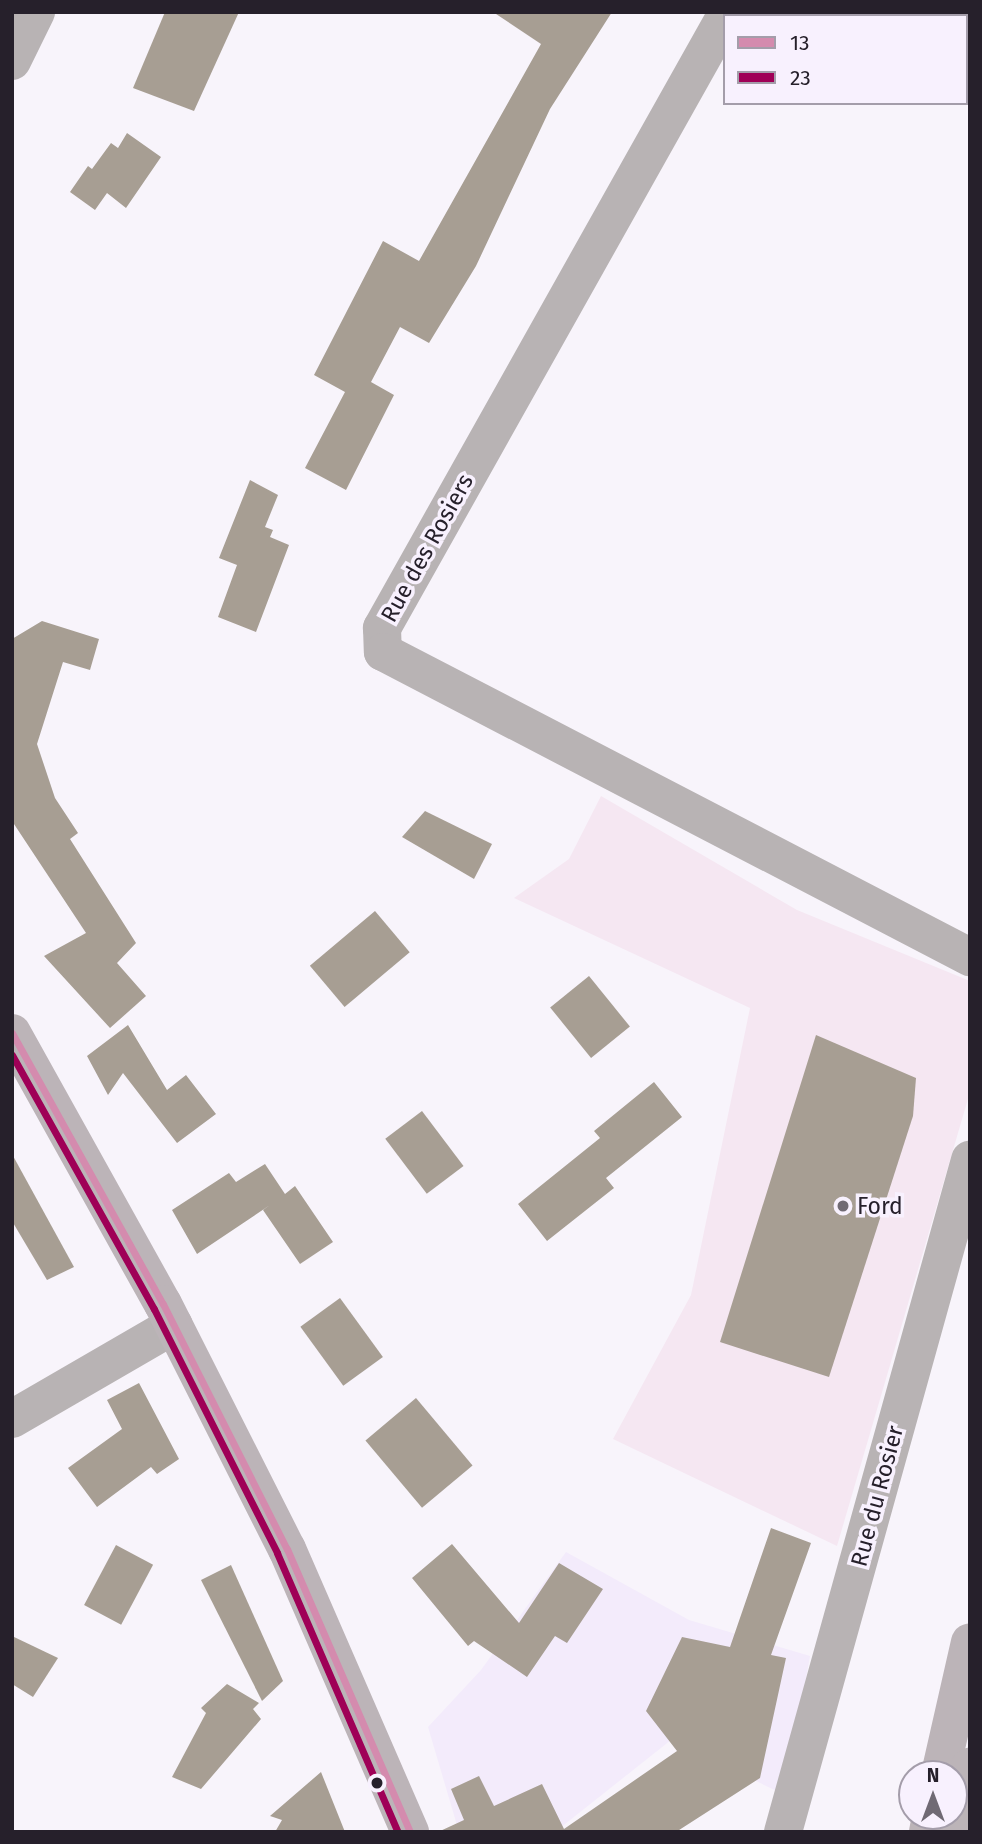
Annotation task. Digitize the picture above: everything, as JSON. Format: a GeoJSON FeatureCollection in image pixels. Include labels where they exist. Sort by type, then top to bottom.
{"type":"FeatureCollection","features":[{"type":"Feature","properties":{"kind":"main road"},"geometry":{"type":"LineString","coordinates":[[12,1033],[174,1325],[287,1549],[410,1832]]}},
{"type":"Feature","properties":{"kind":"main road"},"geometry":{"type":"LineString","coordinates":[[943,1760],[970,1642]]}},
{"type":"Feature","properties":{"kind":"main road"},"geometry":{"type":"LineString","coordinates":[[961,1832],[970,1767]]}},
{"type":"Feature","properties":{"kind":"street"},"geometry":{"type":"LineString","coordinates":[[12,61],[36,12]]}},
{"type":"Feature","properties":{"kind":"street","name":"Rue des Rosiers"},"geometry":{"type":"LineString","coordinates":[[723,20],[382,628],[383,652],[970,957]]}},
{"type":"Feature","properties":{"kind":"street","name":"Rue du Rosier"},"geometry":{"type":"LineString","coordinates":[[783,1832],[970,1160]]}},
{"type":"Feature","properties":{"kind":"street"},"geometry":{"type":"LineString","coordinates":[[12,1419],[174,1325]]}},
{"type":"Feature","properties":{"kind":"shaded area"},"geometry":{"type":"Polygon","coordinates":[[[601,796],[797,910],[970,981],[970,1092],[837,1546],[613,1439],[691,1295],[750,1008],[514,898],[569,859],[601,796]]]}},
{"type":"Feature","properties":{"kind":"shaded area"},"geometry":{"type":"Polygon","coordinates":[[[566,1552],[689,1620],[810,1656],[785,1795],[671,1740],[555,1832],[459,1832],[428,1727],[481,1670],[566,1552]]]}},
{"type":"Feature","properties":{"kind":"building"},"geometry":{"type":"Polygon","coordinates":[[[165,12],[239,12],[194,111],[133,88],[165,12]]]}},
{"type":"Feature","properties":{"kind":"building"},"geometry":{"type":"Polygon","coordinates":[[[493,12],[612,12],[550,109],[476,266],[429,343],[400,327],[371,382],[394,395],[346,490],[305,468],[345,392],[314,375],[383,241],[419,261],[541,44],[493,12]]]}},
{"type":"Feature","properties":{"kind":"building"},"geometry":{"type":"Polygon","coordinates":[[[127,133],[161,157],[126,208],[107,193],[95,210],[70,192],[88,166],[92,169],[111,143],[118,148],[127,133]]]}},
{"type":"Feature","properties":{"kind":"building"},"geometry":{"type":"Polygon","coordinates":[[[250,480],[278,495],[265,527],[273,530],[270,537],[289,545],[256,632],[218,617],[237,565],[219,558],[250,480]]]}},
{"type":"Feature","properties":{"kind":"building"},"geometry":{"type":"Polygon","coordinates":[[[42,621],[99,639],[90,670],[63,662],[37,744],[55,798],[78,833],[70,839],[136,943],[117,963],[146,996],[110,1028],[44,956],[86,933],[12,821],[12,639],[42,621]]]}},
{"type":"Feature","properties":{"kind":"building"},"geometry":{"type":"Polygon","coordinates":[[[425,811],[492,844],[474,879],[402,837],[425,811]]]}},
{"type":"Feature","properties":{"kind":"building"},"geometry":{"type":"Polygon","coordinates":[[[375,911],[410,952],[345,1007],[310,966],[375,911]]]}},
{"type":"Feature","properties":{"kind":"building"},"geometry":{"type":"Polygon","coordinates":[[[589,976],[630,1027],[591,1058],[550,1007],[589,976]]]}},
{"type":"Feature","properties":{"kind":"building"},"geometry":{"type":"Polygon","coordinates":[[[128,1025],[167,1090],[186,1075],[216,1114],[177,1143],[123,1073],[108,1095],[87,1056],[128,1025]]]}},
{"type":"Feature","properties":{"kind":"building"},"geometry":{"type":"Polygon","coordinates":[[[816,1035],[916,1078],[913,1116],[829,1377],[720,1342],[816,1035]]]}},
{"type":"Feature","properties":{"kind":"building"},"geometry":{"type":"Polygon","coordinates":[[[654,1082],[682,1117],[606,1178],[614,1188],[547,1241],[518,1204],[600,1138],[594,1131],[654,1082]]]}},
{"type":"Feature","properties":{"kind":"building"},"geometry":{"type":"Polygon","coordinates":[[[422,1111],[464,1166],[427,1194],[385,1139],[422,1111]]]}},
{"type":"Feature","properties":{"kind":"building"},"geometry":{"type":"Polygon","coordinates":[[[12,1154],[74,1267],[47,1280],[12,1221],[12,1154]]]}},
{"type":"Feature","properties":{"kind":"building"},"geometry":{"type":"Polygon","coordinates":[[[265,1164],[285,1194],[295,1186],[333,1242],[300,1264],[263,1210],[270,1205],[197,1254],[172,1210],[229,1173],[236,1182],[265,1164]]]}},
{"type":"Feature","properties":{"kind":"building"},"geometry":{"type":"Polygon","coordinates":[[[340,1298],[383,1357],[343,1386],[300,1327],[340,1298]]]}},
{"type":"Feature","properties":{"kind":"building"},"geometry":{"type":"Polygon","coordinates":[[[139,1383],[179,1459],[157,1474],[151,1467],[97,1507],[68,1468],[122,1429],[107,1400],[139,1383]]]}},
{"type":"Feature","properties":{"kind":"building"},"geometry":{"type":"Polygon","coordinates":[[[416,1398],[473,1465],[422,1508],[365,1440],[416,1398]]]}},
{"type":"Feature","properties":{"kind":"building"},"geometry":{"type":"Polygon","coordinates":[[[771,1528],[811,1543],[771,1655],[786,1658],[760,1778],[676,1832],[438,1832],[464,1820],[451,1789],[479,1776],[494,1806],[542,1784],[564,1829],[677,1751],[646,1711],[682,1637],[730,1647],[771,1528]]]}},
{"type":"Feature","properties":{"kind":"building"},"geometry":{"type":"Polygon","coordinates":[[[452,1544],[519,1623],[559,1563],[603,1589],[567,1643],[555,1636],[527,1677],[474,1641],[468,1646],[412,1578],[452,1544]]]}},
{"type":"Feature","properties":{"kind":"building"},"geometry":{"type":"Polygon","coordinates":[[[116,1545],[153,1565],[121,1625],[84,1605],[116,1545]]]}},
{"type":"Feature","properties":{"kind":"building"},"geometry":{"type":"Polygon","coordinates":[[[231,1565],[283,1681],[262,1701],[201,1580],[231,1565]]]}},
{"type":"Feature","properties":{"kind":"building"},"geometry":{"type":"Polygon","coordinates":[[[12,1636],[58,1658],[33,1697],[12,1684],[12,1636]]]}},
{"type":"Feature","properties":{"kind":"building"},"geometry":{"type":"Polygon","coordinates":[[[227,1684],[259,1703],[253,1709],[261,1719],[201,1789],[172,1777],[206,1713],[201,1708],[227,1684]]]}},
{"type":"Feature","properties":{"kind":"building"},"geometry":{"type":"Polygon","coordinates":[[[321,1772],[345,1832],[275,1832],[282,1820],[270,1816],[321,1772]]]}},
{"type":"Feature","properties":{"kind":"transit line","name":"13"},"geometry":{"type":"LineString","coordinates":[[12,1033],[163,1304],[287,1549],[410,1832]]}},
{"type":"Feature","properties":{"kind":"transit line","name":"23"},"geometry":{"type":"LineString","coordinates":[[12,1055],[154,1309],[277,1553],[398,1832]]}},
{"type":"Feature","properties":{"kind":"place","name":"Ford"},"geometry":{"type":"Point","coordinates":[843,1206]}}]}
